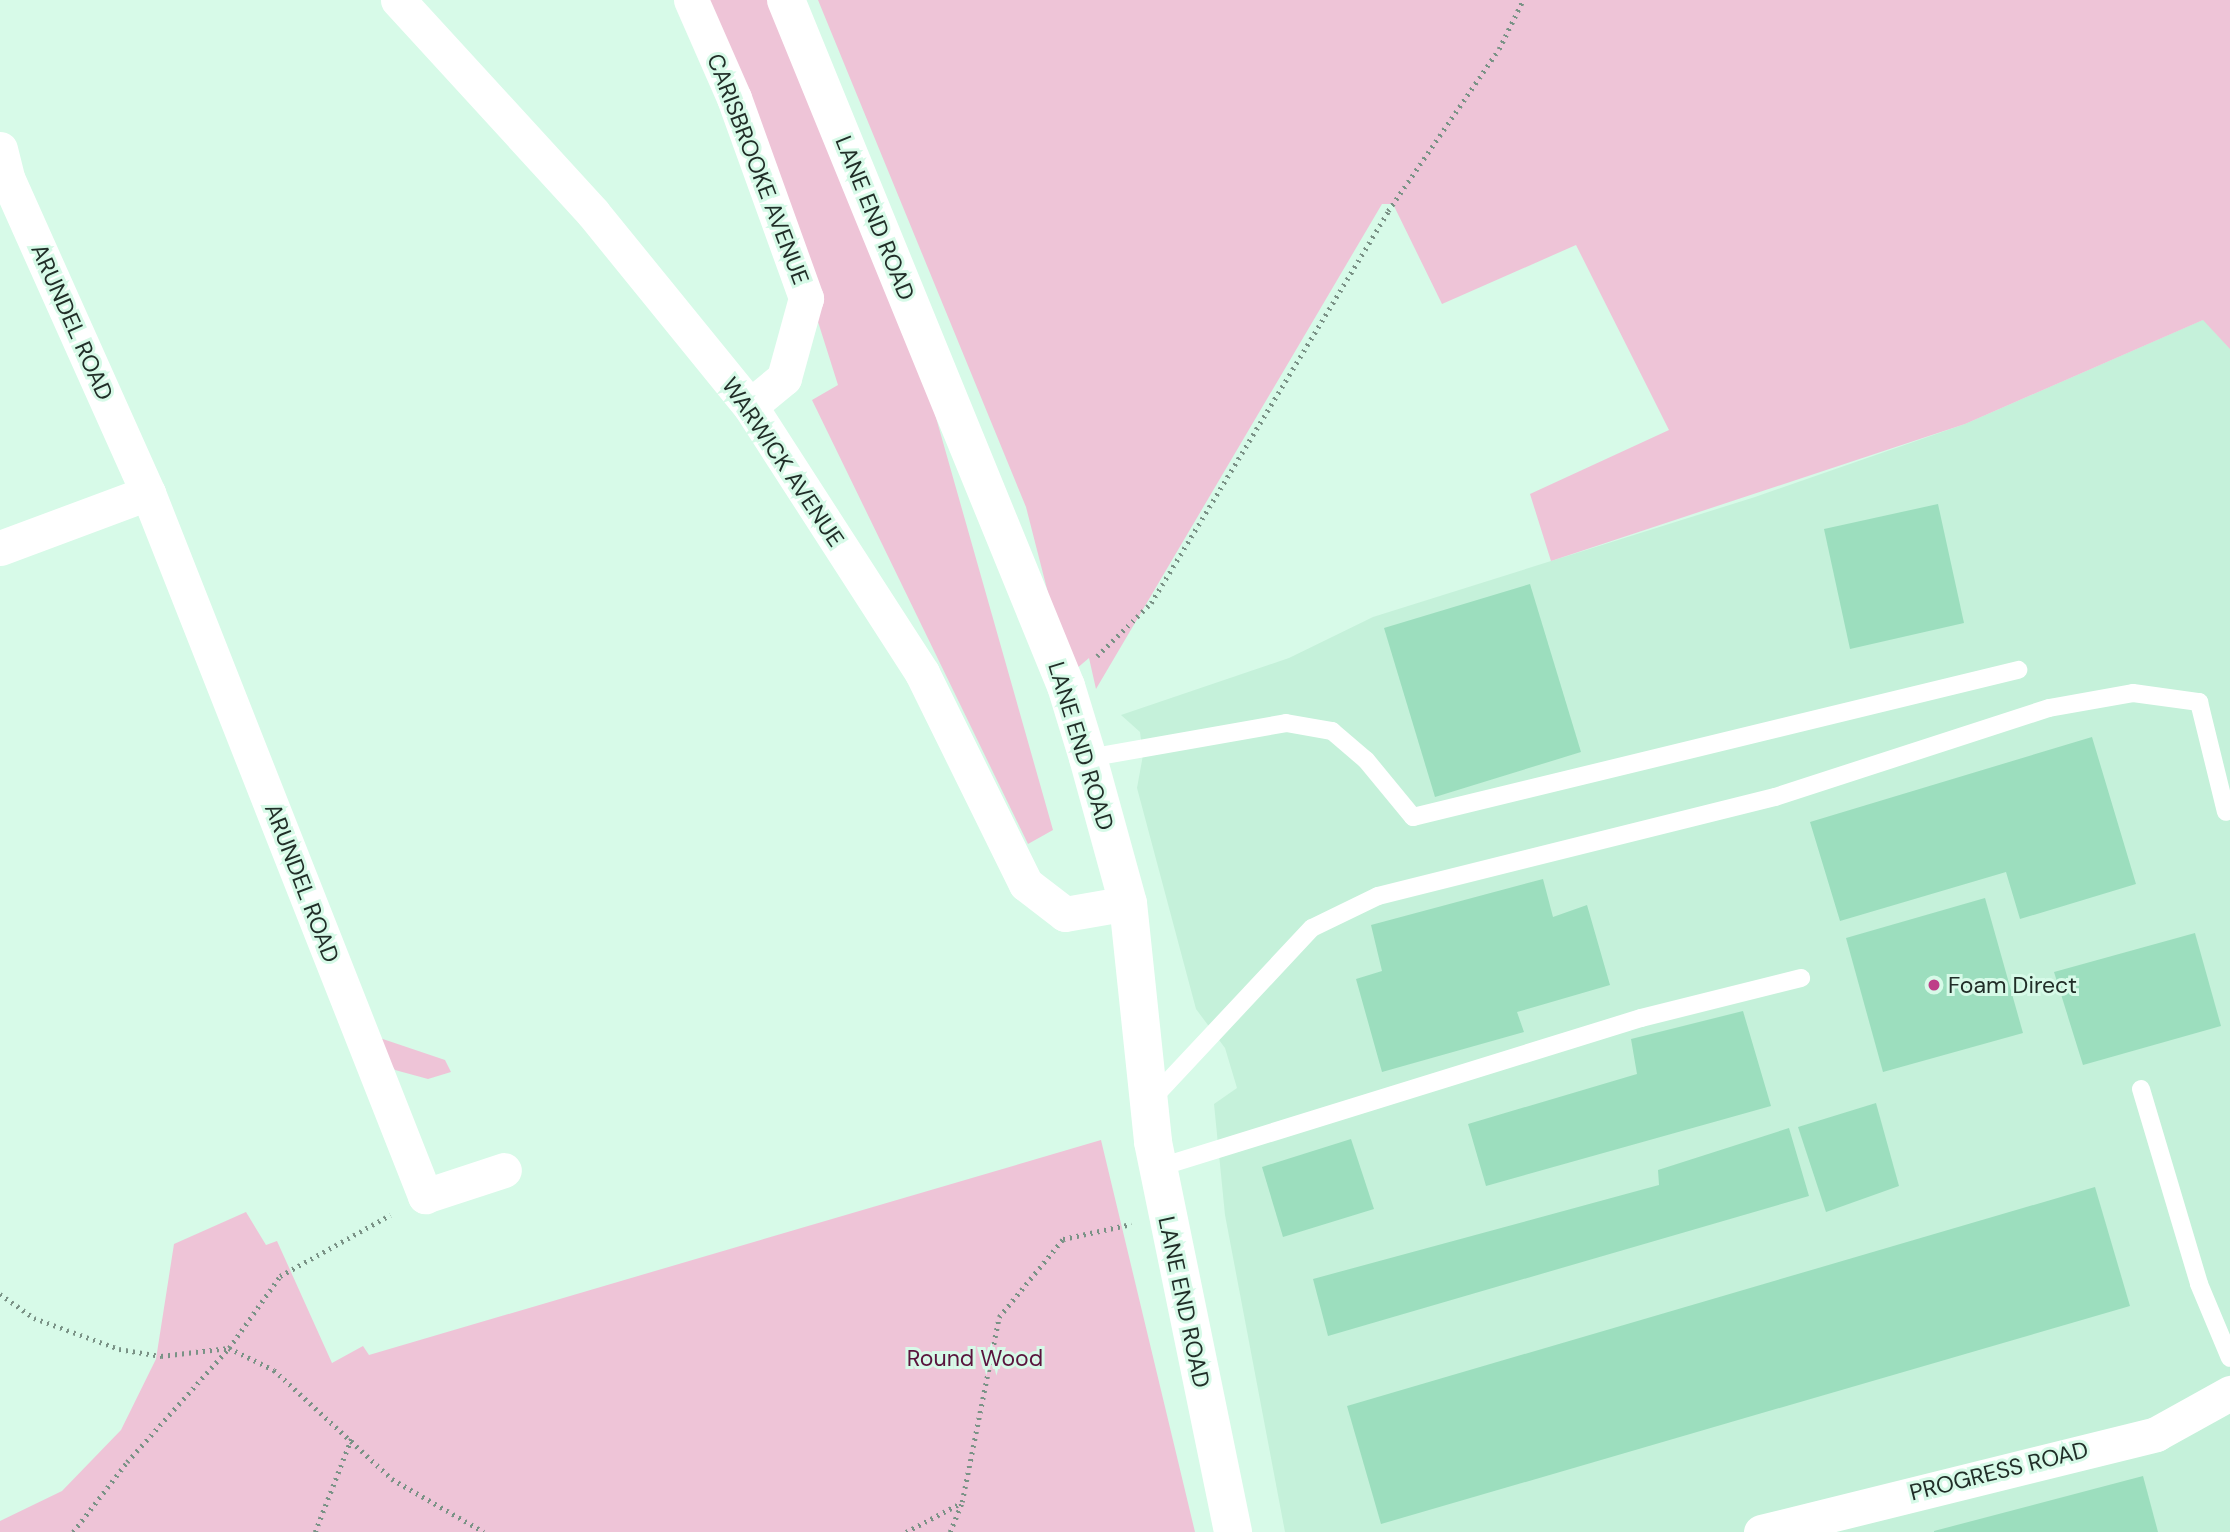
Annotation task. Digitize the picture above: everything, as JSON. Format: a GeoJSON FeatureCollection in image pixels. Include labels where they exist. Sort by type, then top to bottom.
{"type":"FeatureCollection","features":[{"type":"Feature","properties":{"kind":"street","name":"WARWICK AVENUE"},"geometry":{"type":"LineString","coordinates":[[398,0],[593,212],[750,406],[922,673],[1026,884],[1065,914],[1128,903]]}},
{"type":"Feature","properties":{"kind":"street","name":"CARISBROOKE AVENUE"},"geometry":{"type":"LineString","coordinates":[[691,0],[734,98],[806,298],[784,378],[750,406]]}},
{"type":"Feature","properties":{"kind":"street","name":"LANE END ROAD"},"geometry":{"type":"LineString","coordinates":[[786,0],[1066,686],[1088,758],[1128,903],[1157,1168],[1233,1532]]}},
{"type":"Feature","properties":{"kind":"street","name":"ARUNDEL ROAD"},"geometry":{"type":"LineString","coordinates":[[0,149],[8,180],[148,493],[425,1196]]}},
{"type":"Feature","properties":{"kind":"street"},"geometry":{"type":"LineString","coordinates":[[0,548],[148,493]]}},
{"type":"Feature","properties":{"kind":"street"},"geometry":{"type":"LineString","coordinates":[[425,1196],[504,1170]]}},
{"type":"Feature","properties":{"kind":"street","name":"PROGRESS ROAD"},"geometry":{"type":"LineString","coordinates":[[1761,1532],[2155,1434],[2230,1393]]}},
{"type":"Feature","properties":{"kind":"lane"},"geometry":{"type":"LineString","coordinates":[[1088,758],[1286,723],[1321,729],[1332,731],[1366,760],[1413,817],[2018,670]]}},
{"type":"Feature","properties":{"kind":"lane"},"geometry":{"type":"LineString","coordinates":[[1148,1104],[1312,928],[1366,901],[1775,797],[2049,708],[2133,693],[2199,702],[2226,812]]}},
{"type":"Feature","properties":{"kind":"lane"},"geometry":{"type":"LineString","coordinates":[[1157,1168],[1641,1018],[1801,978]]}},
{"type":"Feature","properties":{"kind":"lane"},"geometry":{"type":"LineString","coordinates":[[2141,1089],[2199,1284],[2230,1358]]}},
{"type":"Feature","properties":{"kind":"path"},"geometry":{"type":"LineString","coordinates":[[1066,686],[1151,603],[1388,211],[1499,48],[1523,0]]}},
{"type":"Feature","properties":{"kind":"path"},"geometry":{"type":"LineString","coordinates":[[73,1532],[127,1462],[229,1348],[280,1276],[425,1196]]}},
{"type":"Feature","properties":{"kind":"path"},"geometry":{"type":"LineString","coordinates":[[950,1532],[962,1502],[999,1317],[1063,1240],[1113,1228]]}},
{"type":"Feature","properties":{"kind":"path"},"geometry":{"type":"LineString","coordinates":[[0,1294],[34,1318],[119,1349],[161,1356],[229,1348],[274,1370],[392,1479],[484,1532]]}},
{"type":"Feature","properties":{"kind":"path"},"geometry":{"type":"LineString","coordinates":[[315,1532],[351,1439]]}},
{"type":"Feature","properties":{"kind":"path"},"geometry":{"type":"LineString","coordinates":[[906,1532],[962,1502]]}},
{"type":"Feature","properties":{"kind":"shaded area"},"geometry":{"type":"Polygon","coordinates":[[[2230,308],[2230,1532],[1285,1532],[1225,1215],[1214,1104],[1237,1088],[1225,1048],[1196,1009],[1137,788],[1143,755],[1140,732],[1121,715],[1289,658],[1373,617],[1755,497],[1965,424],[2230,308]]]}},
{"type":"Feature","properties":{"kind":"green space"},"geometry":{"type":"Polygon","coordinates":[[[706,0],[776,0],[914,340],[1053,830],[1028,844],[812,400],[838,385],[776,189],[706,0]]]}},
{"type":"Feature","properties":{"kind":"green space"},"geometry":{"type":"Polygon","coordinates":[[[818,0],[2230,0],[2230,349],[2203,320],[1965,424],[1551,561],[1530,494],[1669,430],[1576,245],[1442,304],[1393,204],[1382,204],[1096,689],[1089,658],[1069,675],[1026,507],[818,0]]]}},
{"type":"Feature","properties":{"kind":"green space"},"geometry":{"type":"Polygon","coordinates":[[[368,1034],[445,1060],[451,1072],[428,1079],[395,1070],[368,1034]]]}},
{"type":"Feature","properties":{"kind":"green space","name":"Round Wood"},"geometry":{"type":"Polygon","coordinates":[[[1101,1140],[1195,1532],[0,1532],[0,1521],[62,1491],[121,1430],[156,1359],[174,1244],[246,1212],[266,1245],[277,1241],[332,1363],[363,1346],[369,1355],[1101,1140]]]}},
{"type":"Feature","properties":{"kind":"building"},"geometry":{"type":"Polygon","coordinates":[[[1938,504],[1964,623],[1850,649],[1824,529],[1938,504]]]}},
{"type":"Feature","properties":{"kind":"building"},"geometry":{"type":"Polygon","coordinates":[[[1530,584],[1581,752],[1435,797],[1384,628],[1530,584]]]}},
{"type":"Feature","properties":{"kind":"building"},"geometry":{"type":"Polygon","coordinates":[[[2092,737],[2136,884],[2020,919],[2006,872],[1840,921],[1810,822],[2092,737]]]}},
{"type":"Feature","properties":{"kind":"building"},"geometry":{"type":"Polygon","coordinates":[[[1543,879],[1553,917],[1587,905],[1610,985],[1517,1012],[1524,1032],[1382,1072],[1356,979],[1382,971],[1371,925],[1543,879]]]}},
{"type":"Feature","properties":{"kind":"building","name":"Foam Direct"},"geometry":{"type":"Polygon","coordinates":[[[1985,898],[2023,1033],[1883,1072],[1846,938],[1985,898]]]}},
{"type":"Feature","properties":{"kind":"building"},"geometry":{"type":"Polygon","coordinates":[[[2195,933],[2221,1026],[2083,1065],[2054,972],[2195,933]]]}},
{"type":"Feature","properties":{"kind":"building"},"geometry":{"type":"Polygon","coordinates":[[[1743,1011],[1771,1106],[1486,1186],[1468,1124],[1637,1074],[1631,1039],[1743,1011]]]}},
{"type":"Feature","properties":{"kind":"building"},"geometry":{"type":"Polygon","coordinates":[[[1876,1103],[1899,1186],[1826,1212],[1798,1127],[1876,1103]]]}},
{"type":"Feature","properties":{"kind":"building"},"geometry":{"type":"Polygon","coordinates":[[[1789,1128],[1809,1196],[1328,1336],[1313,1279],[1659,1185],[1658,1170],[1789,1128]]]}},
{"type":"Feature","properties":{"kind":"building"},"geometry":{"type":"Polygon","coordinates":[[[1351,1139],[1374,1209],[1283,1237],[1262,1167],[1351,1139]]]}},
{"type":"Feature","properties":{"kind":"building"},"geometry":{"type":"Polygon","coordinates":[[[2095,1187],[2130,1306],[1381,1524],[1347,1406],[2095,1187]]]}},
{"type":"Feature","properties":{"kind":"building"},"geometry":{"type":"Polygon","coordinates":[[[2143,1476],[2158,1532],[1934,1532],[1934,1531],[2143,1476]]]}},
{"type":"Feature","properties":{"kind":"place","name":"Foam Direct"},"geometry":{"type":"Point","coordinates":[1934,985]}}]}
